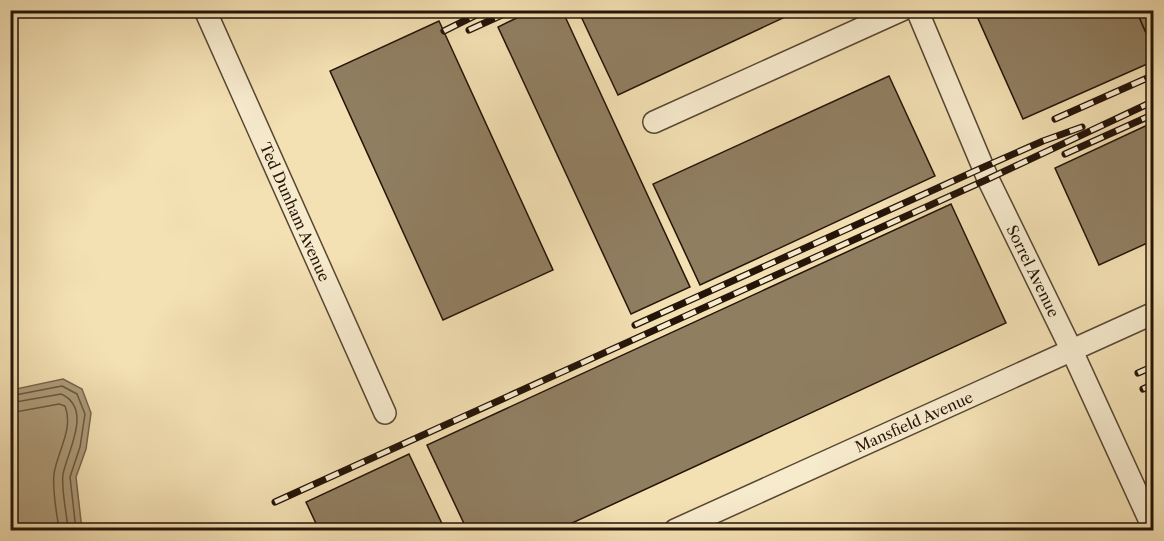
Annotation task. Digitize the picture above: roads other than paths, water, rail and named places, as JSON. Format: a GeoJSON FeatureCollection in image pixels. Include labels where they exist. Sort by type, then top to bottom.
{"type":"FeatureCollection","features":[{"type":"Feature","properties":{"kind":"street","name":"Ted Dunham Avenue"},"geometry":{"type":"LineString","coordinates":[[205,10],[385,413]]}},
{"type":"Feature","properties":{"kind":"street"},"geometry":{"type":"LineString","coordinates":[[654,122],[902,10]]}},
{"type":"Feature","properties":{"kind":"street","name":"Sorrel Avenue"},"geometry":{"type":"LineString","coordinates":[[917,10],[988,179],[1072,351],[1154,530]]}},
{"type":"Feature","properties":{"kind":"street","name":"Mansfield Avenue"},"geometry":{"type":"LineString","coordinates":[[675,531],[1154,313]]}},
{"type":"Feature","properties":{"kind":"water"},"geometry":{"type":"Polygon","coordinates":[[[63,379],[82,389],[91,413],[86,449],[76,477],[82,530],[11,530],[11,390],[63,379]]]}},
{"type":"Feature","properties":{"kind":"railway"},"geometry":{"type":"LineString","coordinates":[[444,31],[486,10]]}},
{"type":"Feature","properties":{"kind":"railway"},"geometry":{"type":"LineString","coordinates":[[469,30],[513,10]]}},
{"type":"Feature","properties":{"kind":"railway"},"geometry":{"type":"LineString","coordinates":[[1055,119],[1154,75]]}},
{"type":"Feature","properties":{"kind":"railway"},"geometry":{"type":"LineString","coordinates":[[275,502],[988,179],[1154,101]]}},
{"type":"Feature","properties":{"kind":"railway"},"geometry":{"type":"LineString","coordinates":[[1065,154],[1154,114]]}},
{"type":"Feature","properties":{"kind":"railway"},"geometry":{"type":"LineString","coordinates":[[635,325],[984,167],[1082,127]]}},
{"type":"Feature","properties":{"kind":"railway"},"geometry":{"type":"LineString","coordinates":[[1138,373],[1154,366]]}},
{"type":"Feature","properties":{"kind":"railway"},"geometry":{"type":"LineString","coordinates":[[1143,389],[1154,384]]}}]}
